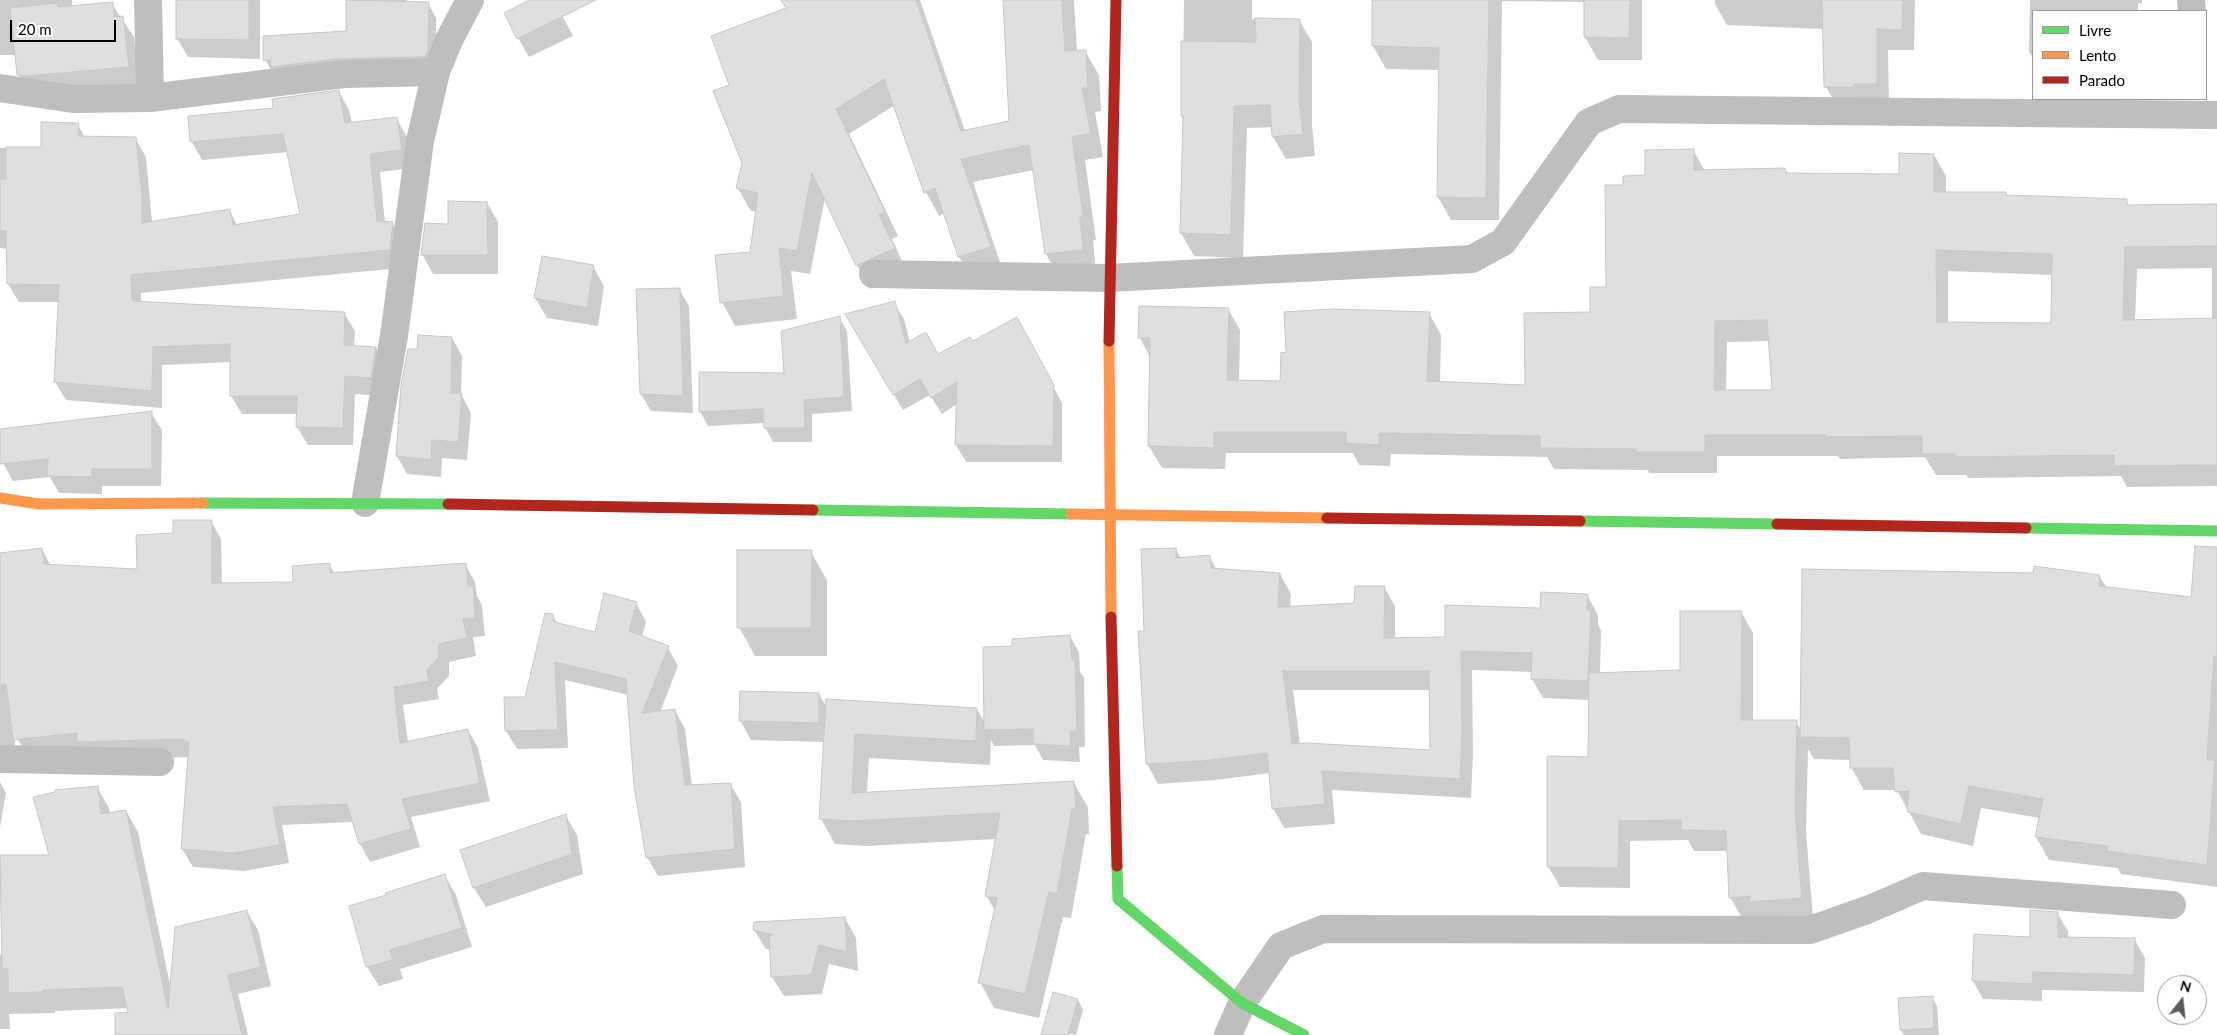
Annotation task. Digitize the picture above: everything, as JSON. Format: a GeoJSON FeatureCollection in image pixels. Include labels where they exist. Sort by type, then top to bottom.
{"type":"FeatureCollection","features":[{"type":"Feature","properties":{"kind":"street"},"geometry":{"type":"LineString","coordinates":[[148,0],[150,98]]}},
{"type":"Feature","properties":{"kind":"street"},"geometry":{"type":"LineString","coordinates":[[365,503],[394,336],[420,141],[436,72],[449,40],[470,0]]}},
{"type":"Feature","properties":{"kind":"street"},"geometry":{"type":"LineString","coordinates":[[1116,0],[1109,278],[1109,515],[1118,899],[1242,1003],[1304,1035]]}},
{"type":"Feature","properties":{"kind":"street"},"geometry":{"type":"LineString","coordinates":[[0,88],[73,99],[150,98],[344,74],[436,72]]}},
{"type":"Feature","properties":{"kind":"street"},"geometry":{"type":"LineString","coordinates":[[873,274],[1109,278],[1472,258],[1503,242],[1589,122],[1619,109],[2202,109]]}},
{"type":"Feature","properties":{"kind":"street"},"geometry":{"type":"LineString","coordinates":[[0,498],[39,504],[365,503],[2217,531]]}},
{"type":"Feature","properties":{"kind":"street"},"geometry":{"type":"LineString","coordinates":[[0,759],[160,762]]}},
{"type":"Feature","properties":{"kind":"street"},"geometry":{"type":"LineString","coordinates":[[1228,1035],[1242,1003],[1281,946],[1323,929],[1810,930],[1867,910],[1923,886],[2172,905]]}},
{"type":"Feature","properties":{"kind":"building"},"geometry":{"type":"Polygon","coordinates":[[[176,0],[249,0],[249,40],[176,39],[176,0]]]}},
{"type":"Feature","properties":{"kind":"building"},"geometry":{"type":"Polygon","coordinates":[[[346,0],[429,2],[428,50],[425,57],[334,59],[271,67],[270,60],[263,60],[263,36],[346,31],[346,0]]]}},
{"type":"Feature","properties":{"kind":"building"},"geometry":{"type":"Polygon","coordinates":[[[529,0],[596,0],[517,39],[504,13],[529,0]]]}},
{"type":"Feature","properties":{"kind":"building"},"geometry":{"type":"Polygon","coordinates":[[[781,0],[916,0],[961,131],[1009,121],[1003,0],[1062,0],[1065,51],[1086,50],[1088,88],[1082,88],[1091,133],[1072,137],[1083,216],[1080,217],[1083,250],[1045,254],[1029,145],[961,159],[991,247],[958,257],[935,188],[924,193],[884,79],[836,109],[885,212],[879,215],[895,248],[856,266],[812,173],[797,251],[779,248],[784,296],[720,303],[715,255],[750,252],[758,193],[736,188],[742,163],[713,91],[729,85],[711,36],[786,8],[781,0]]]}},
{"type":"Feature","properties":{"kind":"building"},"geometry":{"type":"Polygon","coordinates":[[[1372,0],[1489,0],[1486,198],[1437,197],[1439,48],[1372,46],[1372,0]]]}},
{"type":"Feature","properties":{"kind":"building"},"geometry":{"type":"Polygon","coordinates":[[[1584,0],[1630,0],[1629,38],[1584,37],[1584,0]]]}},
{"type":"Feature","properties":{"kind":"building"},"geometry":{"type":"Polygon","coordinates":[[[1822,0],[1903,0],[1902,30],[1877,29],[1877,84],[1854,84],[1854,87],[1824,87],[1822,0]]]}},
{"type":"Feature","properties":{"kind":"building"},"geometry":{"type":"Polygon","coordinates":[[[113,2],[114,17],[123,16],[129,67],[27,76],[17,75],[10,8],[57,3],[58,7],[113,2]]]}},
{"type":"Feature","properties":{"kind":"building"},"geometry":{"type":"Polygon","coordinates":[[[1255,18],[1300,19],[1299,101],[1303,134],[1272,137],[1270,105],[1234,106],[1231,235],[1180,233],[1183,116],[1181,116],[1181,41],[1256,42],[1255,18]]]}},
{"type":"Feature","properties":{"kind":"building"},"geometry":{"type":"Polygon","coordinates":[[[339,90],[345,123],[397,117],[402,150],[370,154],[377,221],[393,222],[390,250],[131,275],[132,301],[345,312],[344,345],[376,347],[371,378],[345,376],[343,428],[296,427],[297,396],[230,396],[230,344],[153,347],[152,391],[54,382],[59,285],[7,284],[6,231],[0,231],[0,179],[6,179],[6,147],[41,147],[41,122],[79,123],[78,136],[136,137],[142,196],[142,223],[230,209],[233,225],[300,214],[283,134],[190,142],[188,116],[273,108],[272,99],[339,90]]]}},
{"type":"Feature","properties":{"kind":"building"},"geometry":{"type":"Polygon","coordinates":[[[1694,149],[1694,170],[1785,168],[1786,173],[1899,174],[1899,153],[1934,154],[1934,192],[2006,192],[2006,195],[2127,199],[2127,205],[2217,204],[2217,246],[2125,247],[2123,320],[2217,318],[2217,465],[2114,466],[2114,455],[1955,457],[1955,454],[1922,454],[1922,436],[1705,435],[1705,452],[1636,452],[1636,449],[1540,448],[1540,436],[1379,433],[1379,445],[1346,443],[1346,432],[1214,432],[1214,448],[1148,446],[1150,338],[1138,338],[1139,306],[1229,308],[1227,380],[1280,381],[1281,352],[1286,353],[1284,312],[1334,309],[1430,312],[1427,381],[1525,385],[1524,313],[1590,312],[1590,287],[1606,287],[1605,185],[1623,185],[1623,176],[1645,175],[1645,150],[1694,149]],[[1936,250],[1937,322],[2051,323],[2052,254],[1936,250]],[[1767,320],[1715,321],[1714,390],[1772,390],[1767,320]]]}},
{"type":"Feature","properties":{"kind":"building"},"geometry":{"type":"Polygon","coordinates":[[[448,201],[487,202],[488,255],[421,255],[425,223],[448,224],[448,201]]]}},
{"type":"Feature","properties":{"kind":"building"},"geometry":{"type":"Polygon","coordinates":[[[542,256],[594,265],[587,308],[534,298],[542,256]]]}},
{"type":"Feature","properties":{"kind":"building"},"geometry":{"type":"Polygon","coordinates":[[[680,288],[683,396],[640,394],[636,289],[680,288]]]}},
{"type":"Feature","properties":{"kind":"building"},"geometry":{"type":"Polygon","coordinates":[[[895,301],[906,343],[926,332],[938,354],[970,337],[973,341],[1017,317],[1054,385],[1053,446],[955,445],[957,382],[931,398],[920,379],[893,395],[845,314],[895,301]]]}},
{"type":"Feature","properties":{"kind":"building"},"geometry":{"type":"Polygon","coordinates":[[[840,316],[844,397],[804,400],[805,428],[764,428],[763,409],[699,412],[699,372],[784,373],[781,331],[840,316]]]}},
{"type":"Feature","properties":{"kind":"building"},"geometry":{"type":"Polygon","coordinates":[[[418,335],[452,337],[451,393],[462,393],[458,442],[432,440],[431,460],[396,456],[401,385],[408,349],[417,349],[418,335]]]}},
{"type":"Feature","properties":{"kind":"building"},"geometry":{"type":"Polygon","coordinates":[[[152,411],[152,469],[92,469],[92,477],[47,476],[48,459],[0,464],[0,429],[152,411]]]}},
{"type":"Feature","properties":{"kind":"building"},"geometry":{"type":"Polygon","coordinates":[[[173,520],[212,520],[212,583],[293,582],[292,566],[330,563],[330,573],[466,563],[468,586],[473,586],[475,618],[463,619],[467,638],[439,644],[439,657],[427,670],[429,681],[394,687],[400,743],[468,729],[480,783],[402,799],[411,829],[359,844],[347,804],[273,807],[280,845],[233,853],[181,849],[189,742],[184,742],[184,739],[77,742],[77,733],[13,740],[6,684],[0,686],[0,553],[42,548],[44,564],[137,569],[136,535],[173,533],[173,520]]]}},
{"type":"Feature","properties":{"kind":"building"},"geometry":{"type":"Polygon","coordinates":[[[2195,546],[2217,547],[2217,657],[2214,656],[2207,760],[2215,760],[2207,865],[2107,851],[2108,846],[2035,837],[2043,799],[1969,786],[1961,824],[1907,812],[1909,791],[1895,792],[1893,768],[1850,768],[1849,738],[1800,737],[1802,569],[2033,573],[2034,566],[2100,575],[2099,586],[2191,597],[2195,546]]]}},
{"type":"Feature","properties":{"kind":"building"},"geometry":{"type":"Polygon","coordinates":[[[1176,548],[1176,558],[1210,555],[1211,568],[1280,573],[1278,607],[1354,603],[1355,586],[1385,586],[1384,638],[1445,637],[1445,605],[1540,608],[1541,592],[1588,594],[1587,610],[1591,610],[1588,681],[1531,679],[1532,653],[1461,651],[1462,733],[1460,779],[1322,771],[1325,804],[1272,809],[1267,753],[1203,761],[1146,764],[1138,631],[1144,631],[1141,549],[1176,548]],[[1283,671],[1292,744],[1308,743],[1430,750],[1429,671],[1283,671]]]}},
{"type":"Feature","properties":{"kind":"building"},"geometry":{"type":"Polygon","coordinates":[[[737,550],[812,550],[811,628],[737,628],[737,550]]]}},
{"type":"Feature","properties":{"kind":"building"},"geometry":{"type":"Polygon","coordinates":[[[604,593],[637,602],[629,631],[669,646],[642,713],[675,709],[685,785],[731,783],[735,849],[646,858],[634,786],[626,679],[555,662],[558,730],[505,731],[504,697],[525,697],[545,613],[553,614],[554,622],[595,632],[604,593]]]}},
{"type":"Feature","properties":{"kind":"building"},"geometry":{"type":"Polygon","coordinates":[[[1680,611],[1742,611],[1741,720],[1797,720],[1795,810],[1802,898],[1749,902],[1751,896],[1729,898],[1726,831],[1681,830],[1681,820],[1619,821],[1618,868],[1547,867],[1547,756],[1588,757],[1589,673],[1680,670],[1680,611]]]}},
{"type":"Feature","properties":{"kind":"building"},"geometry":{"type":"Polygon","coordinates":[[[1070,635],[1072,660],[1075,660],[1077,731],[1070,731],[1071,746],[1033,744],[1033,729],[984,730],[983,647],[1012,646],[1012,639],[1070,635]]]}},
{"type":"Feature","properties":{"kind":"building"},"geometry":{"type":"Polygon","coordinates":[[[740,691],[819,693],[819,723],[739,721],[740,691]]]}},
{"type":"Feature","properties":{"kind":"building"},"geometry":{"type":"Polygon","coordinates":[[[826,699],[977,708],[976,741],[855,734],[852,793],[1074,781],[1076,809],[1072,809],[1057,894],[1049,892],[1025,994],[978,983],[997,898],[985,896],[1000,813],[851,821],[819,819],[826,699]]]}},
{"type":"Feature","properties":{"kind":"building"},"geometry":{"type":"Polygon","coordinates":[[[98,786],[101,814],[126,810],[168,1009],[175,927],[247,910],[261,967],[228,975],[242,1035],[115,1035],[115,1013],[128,1012],[122,987],[8,993],[8,969],[2,969],[0,855],[49,855],[33,797],[55,792],[55,790],[98,786]]]}},
{"type":"Feature","properties":{"kind":"building"},"geometry":{"type":"Polygon","coordinates":[[[566,814],[572,854],[473,888],[460,850],[566,814]]]}},
{"type":"Feature","properties":{"kind":"building"},"geometry":{"type":"Polygon","coordinates":[[[445,874],[462,928],[390,950],[393,960],[366,967],[349,906],[445,874]]]}},
{"type":"Feature","properties":{"kind":"building"},"geometry":{"type":"Polygon","coordinates":[[[2030,910],[2058,912],[2058,937],[2135,938],[2134,975],[2033,972],[2032,984],[1972,981],[1974,934],[2030,937],[2030,910]]]}},
{"type":"Feature","properties":{"kind":"building"},"geometry":{"type":"Polygon","coordinates":[[[845,917],[847,952],[819,945],[811,975],[771,977],[769,935],[774,935],[753,930],[754,922],[845,917]]]}},
{"type":"Feature","properties":{"kind":"building"},"geometry":{"type":"Polygon","coordinates":[[[1053,992],[1078,999],[1068,1035],[1041,1035],[1053,992]]]}},
{"type":"Feature","properties":{"kind":"building"},"geometry":{"type":"Polygon","coordinates":[[[1933,996],[1934,1028],[1900,1030],[1898,998],[1933,996]]]}},
{"type":"Feature","properties":{"kind":"traffic: fast"},"geometry":{"type":"LineString","coordinates":[[203,503],[448,504]]}},
{"type":"Feature","properties":{"kind":"traffic: fast"},"geometry":{"type":"LineString","coordinates":[[813,510],[1071,514]]}},
{"type":"Feature","properties":{"kind":"traffic: fast"},"geometry":{"type":"LineString","coordinates":[[1580,521],[1777,524]]}},
{"type":"Feature","properties":{"kind":"traffic: fast"},"geometry":{"type":"LineString","coordinates":[[2026,528],[2217,531]]}},
{"type":"Feature","properties":{"kind":"traffic: fast"},"geometry":{"type":"LineString","coordinates":[[1117,866],[1118,899],[1242,1003],[1304,1035]]}},
{"type":"Feature","properties":{"kind":"traffic: slow"},"geometry":{"type":"LineString","coordinates":[[1109,341],[1111,617]]}},
{"type":"Feature","properties":{"kind":"traffic: slow"},"geometry":{"type":"LineString","coordinates":[[0,498],[39,504],[203,503]]}},
{"type":"Feature","properties":{"kind":"traffic: slow"},"geometry":{"type":"LineString","coordinates":[[1071,514],[1327,518]]}},
{"type":"Feature","properties":{"kind":"traffic: jam"},"geometry":{"type":"LineString","coordinates":[[1109,341],[1116,0]]}},
{"type":"Feature","properties":{"kind":"traffic: jam"},"geometry":{"type":"LineString","coordinates":[[448,504],[813,510]]}},
{"type":"Feature","properties":{"kind":"traffic: jam"},"geometry":{"type":"LineString","coordinates":[[1327,518],[1580,521]]}},
{"type":"Feature","properties":{"kind":"traffic: jam"},"geometry":{"type":"LineString","coordinates":[[1777,524],[2026,528]]}},
{"type":"Feature","properties":{"kind":"traffic: jam"},"geometry":{"type":"LineString","coordinates":[[1111,617],[1117,866]]}}]}
